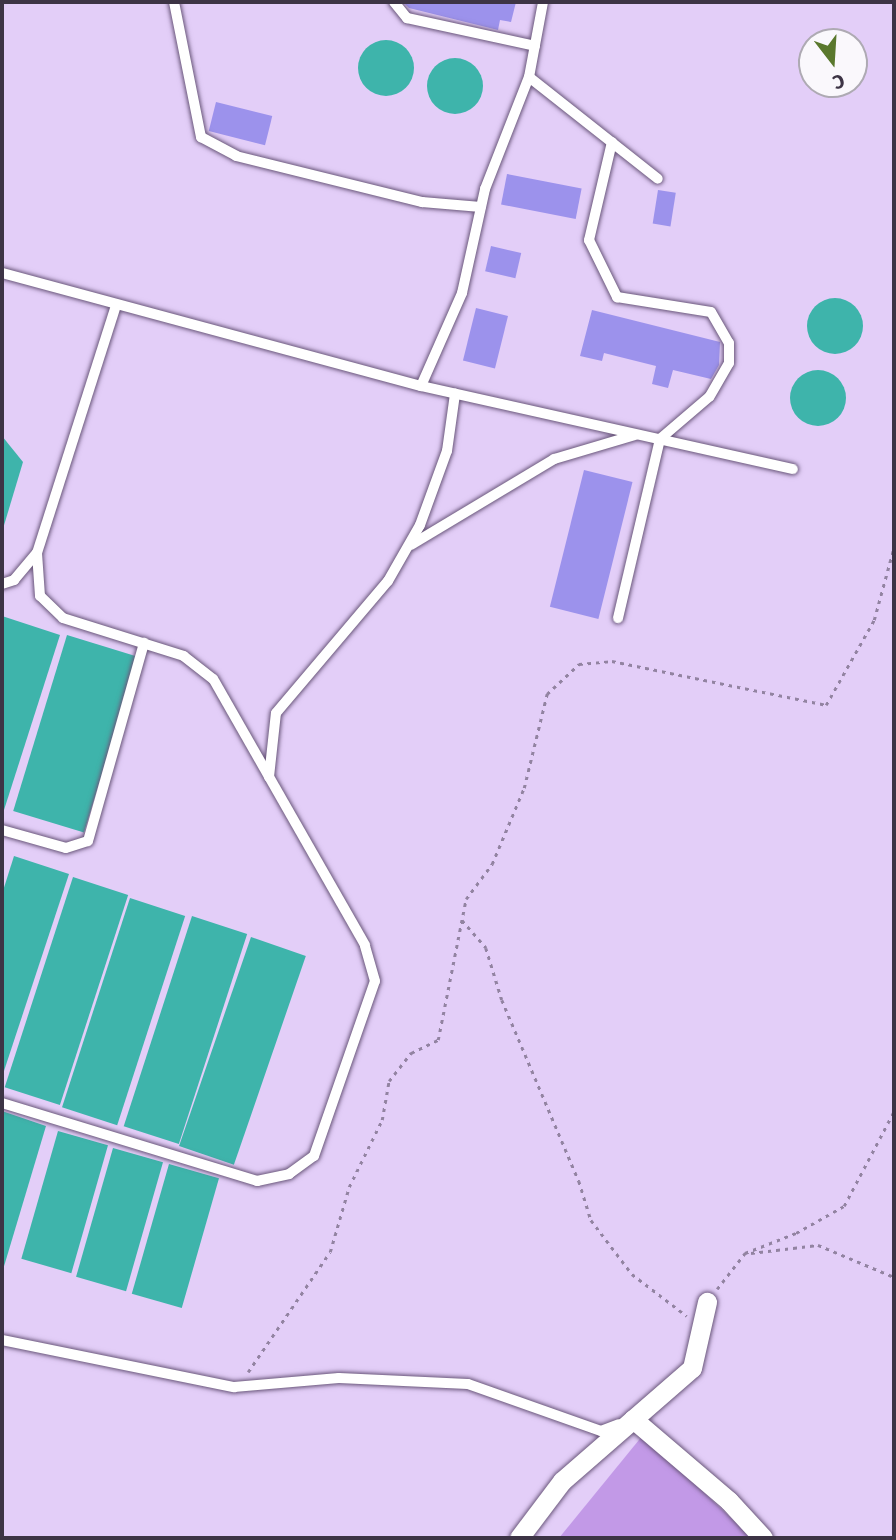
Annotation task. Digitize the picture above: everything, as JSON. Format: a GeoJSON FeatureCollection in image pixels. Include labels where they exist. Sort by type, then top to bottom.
{"type":"FeatureCollection","features":[{"type":"Feature","properties":{"kind":"street"},"geometry":{"type":"LineString","coordinates":[[519,1538],[562,1481],[692,1368],[707,1302]]}},
{"type":"Feature","properties":{"kind":"street"},"geometry":{"type":"LineString","coordinates":[[633,1419],[729,1502],[763,1538]]}},
{"type":"Feature","properties":{"kind":"lane"},"geometry":{"type":"LineString","coordinates":[[174,2],[201,137],[236,156],[395,195],[481,207]]}},
{"type":"Feature","properties":{"kind":"lane"},"geometry":{"type":"LineString","coordinates":[[394,2],[407,18],[535,46]]}},
{"type":"Feature","properties":{"kind":"lane"},"geometry":{"type":"LineString","coordinates":[[421,386],[462,293],[481,207],[529,77],[543,2]]}},
{"type":"Feature","properties":{"kind":"lane"},"geometry":{"type":"LineString","coordinates":[[529,77],[658,179]]}},
{"type":"Feature","properties":{"kind":"lane"},"geometry":{"type":"LineString","coordinates":[[612,142],[589,240],[617,297],[711,312],[729,343],[729,363],[709,397],[660,439],[618,618]]}},
{"type":"Feature","properties":{"kind":"lane"},"geometry":{"type":"LineString","coordinates":[[2,273],[421,386],[793,469]]}},
{"type":"Feature","properties":{"kind":"lane"},"geometry":{"type":"LineString","coordinates":[[2,584],[15,580],[37,553],[116,305]]}},
{"type":"Feature","properties":{"kind":"lane"},"geometry":{"type":"LineString","coordinates":[[269,778],[276,713],[388,581],[407,547],[447,451],[455,394]]}},
{"type":"Feature","properties":{"kind":"lane"},"geometry":{"type":"LineString","coordinates":[[407,547],[554,459],[636,434]]}},
{"type":"Feature","properties":{"kind":"lane"},"geometry":{"type":"LineString","coordinates":[[2,1103],[257,1181],[289,1174],[314,1156],[375,981],[365,945],[213,679],[184,656],[63,618],[40,596],[37,553]]}},
{"type":"Feature","properties":{"kind":"lane"},"geometry":{"type":"LineString","coordinates":[[2,830],[66,848],[88,841],[144,643]]}},
{"type":"Feature","properties":{"kind":"lane"},"geometry":{"type":"LineString","coordinates":[[2,1340],[234,1387],[339,1378],[468,1384],[601,1431],[633,1419]]}},
{"type":"Feature","properties":{"kind":"path"},"geometry":{"type":"LineString","coordinates":[[234,1387],[262,1356],[330,1252],[349,1187],[382,1120],[389,1081],[411,1053],[438,1040],[466,899],[492,864],[524,788],[547,694],[579,664],[612,661],[826,705],[874,620],[894,548]]}},
{"type":"Feature","properties":{"kind":"path"},"geometry":{"type":"LineString","coordinates":[[461,920],[486,948],[502,1000],[579,1181],[590,1220],[632,1274],[673,1308],[702,1324]]}},
{"type":"Feature","properties":{"kind":"path"},"geometry":{"type":"LineString","coordinates":[[707,1302],[745,1253],[796,1233],[844,1206],[894,1111]]}},
{"type":"Feature","properties":{"kind":"path"},"geometry":{"type":"LineString","coordinates":[[745,1253],[818,1245],[894,1277]]}},
{"type":"Feature","properties":{"kind":"shaded area"},"geometry":{"type":"Polygon","coordinates":[[[380,40],[392,40],[402,44],[410,52],[414,68],[410,84],[402,92],[392,96],[380,96],[370,92],[362,84],[358,74],[358,62],[362,52],[370,44],[380,40]]]}},
{"type":"Feature","properties":{"kind":"shaded area"},"geometry":{"type":"Polygon","coordinates":[[[449,58],[461,58],[471,62],[479,70],[483,86],[479,102],[471,110],[461,114],[449,114],[439,110],[431,102],[427,92],[427,80],[431,70],[439,62],[449,58]]]}},
{"type":"Feature","properties":{"kind":"shaded area"},"geometry":{"type":"Polygon","coordinates":[[[829,298],[841,298],[851,302],[859,310],[863,326],[859,342],[851,350],[841,354],[829,354],[819,350],[811,342],[807,332],[807,320],[811,310],[819,302],[829,298]]]}},
{"type":"Feature","properties":{"kind":"shaded area"},"geometry":{"type":"Polygon","coordinates":[[[812,370],[824,370],[834,374],[842,382],[846,398],[842,414],[834,422],[824,426],[812,426],[802,422],[794,414],[790,404],[790,392],[794,382],[802,374],[812,370]]]}},
{"type":"Feature","properties":{"kind":"shaded area"},"geometry":{"type":"Polygon","coordinates":[[[2,436],[23,462],[2,532],[2,436]]]}},
{"type":"Feature","properties":{"kind":"shaded area"},"geometry":{"type":"Polygon","coordinates":[[[2,616],[60,635],[4,810],[2,809],[2,616]]]}},
{"type":"Feature","properties":{"kind":"shaded area"},"geometry":{"type":"Polygon","coordinates":[[[67,635],[138,657],[84,833],[13,811],[67,635]]]}},
{"type":"Feature","properties":{"kind":"shaded area"},"geometry":{"type":"Polygon","coordinates":[[[14,856],[69,874],[2,1077],[2,894],[14,856]]]}},
{"type":"Feature","properties":{"kind":"shaded area"},"geometry":{"type":"Polygon","coordinates":[[[73,877],[128,895],[60,1105],[5,1087],[73,877]]]}},
{"type":"Feature","properties":{"kind":"shaded area"},"geometry":{"type":"Polygon","coordinates":[[[130,898],[185,916],[117,1125],[62,1107],[130,898]]]}},
{"type":"Feature","properties":{"kind":"shaded area"},"geometry":{"type":"Polygon","coordinates":[[[192,916],[247,934],[179,1144],[124,1126],[192,916]]]}},
{"type":"Feature","properties":{"kind":"shaded area"},"geometry":{"type":"Polygon","coordinates":[[[251,937],[306,956],[234,1165],[179,1146],[251,937]]]}},
{"type":"Feature","properties":{"kind":"shaded area"},"geometry":{"type":"Polygon","coordinates":[[[2,1111],[46,1126],[2,1273],[2,1111]]]}},
{"type":"Feature","properties":{"kind":"shaded area"},"geometry":{"type":"Polygon","coordinates":[[[58,1131],[108,1145],[71,1273],[21,1259],[58,1131]]]}},
{"type":"Feature","properties":{"kind":"shaded area"},"geometry":{"type":"Polygon","coordinates":[[[113,1148],[163,1162],[126,1291],[76,1277],[113,1148]]]}},
{"type":"Feature","properties":{"kind":"shaded area"},"geometry":{"type":"Polygon","coordinates":[[[169,1164],[219,1178],[182,1308],[132,1294],[169,1164]]]}},
{"type":"Feature","properties":{"kind":"shaded area"},"geometry":{"type":"Polygon","coordinates":[[[643,1435],[752,1538],[559,1538],[643,1435]]]}},
{"type":"Feature","properties":{"kind":"building"},"geometry":{"type":"Polygon","coordinates":[[[403,2],[516,2],[511,22],[500,20],[498,30],[409,8],[403,2]]]}},
{"type":"Feature","properties":{"kind":"building"},"geometry":{"type":"Polygon","coordinates":[[[216,102],[272,116],[265,145],[209,131],[216,102]]]}},
{"type":"Feature","properties":{"kind":"building"},"geometry":{"type":"Polygon","coordinates":[[[507,174],[582,189],[576,219],[501,204],[507,174]]]}},
{"type":"Feature","properties":{"kind":"building"},"geometry":{"type":"Polygon","coordinates":[[[658,190],[676,193],[670,226],[653,224],[658,190]]]}},
{"type":"Feature","properties":{"kind":"building"},"geometry":{"type":"Polygon","coordinates":[[[491,246],[521,253],[515,278],[485,271],[491,246]]]}},
{"type":"Feature","properties":{"kind":"building"},"geometry":{"type":"Polygon","coordinates":[[[476,308],[508,316],[495,368],[463,360],[476,308]]]}},
{"type":"Feature","properties":{"kind":"building"},"geometry":{"type":"Polygon","coordinates":[[[592,310],[720,342],[719,365],[711,379],[673,370],[668,388],[652,384],[656,366],[604,353],[602,361],[580,356],[592,310]]]}},
{"type":"Feature","properties":{"kind":"building"},"geometry":{"type":"Polygon","coordinates":[[[584,470],[633,482],[598,619],[550,607],[584,470]]]}}]}
